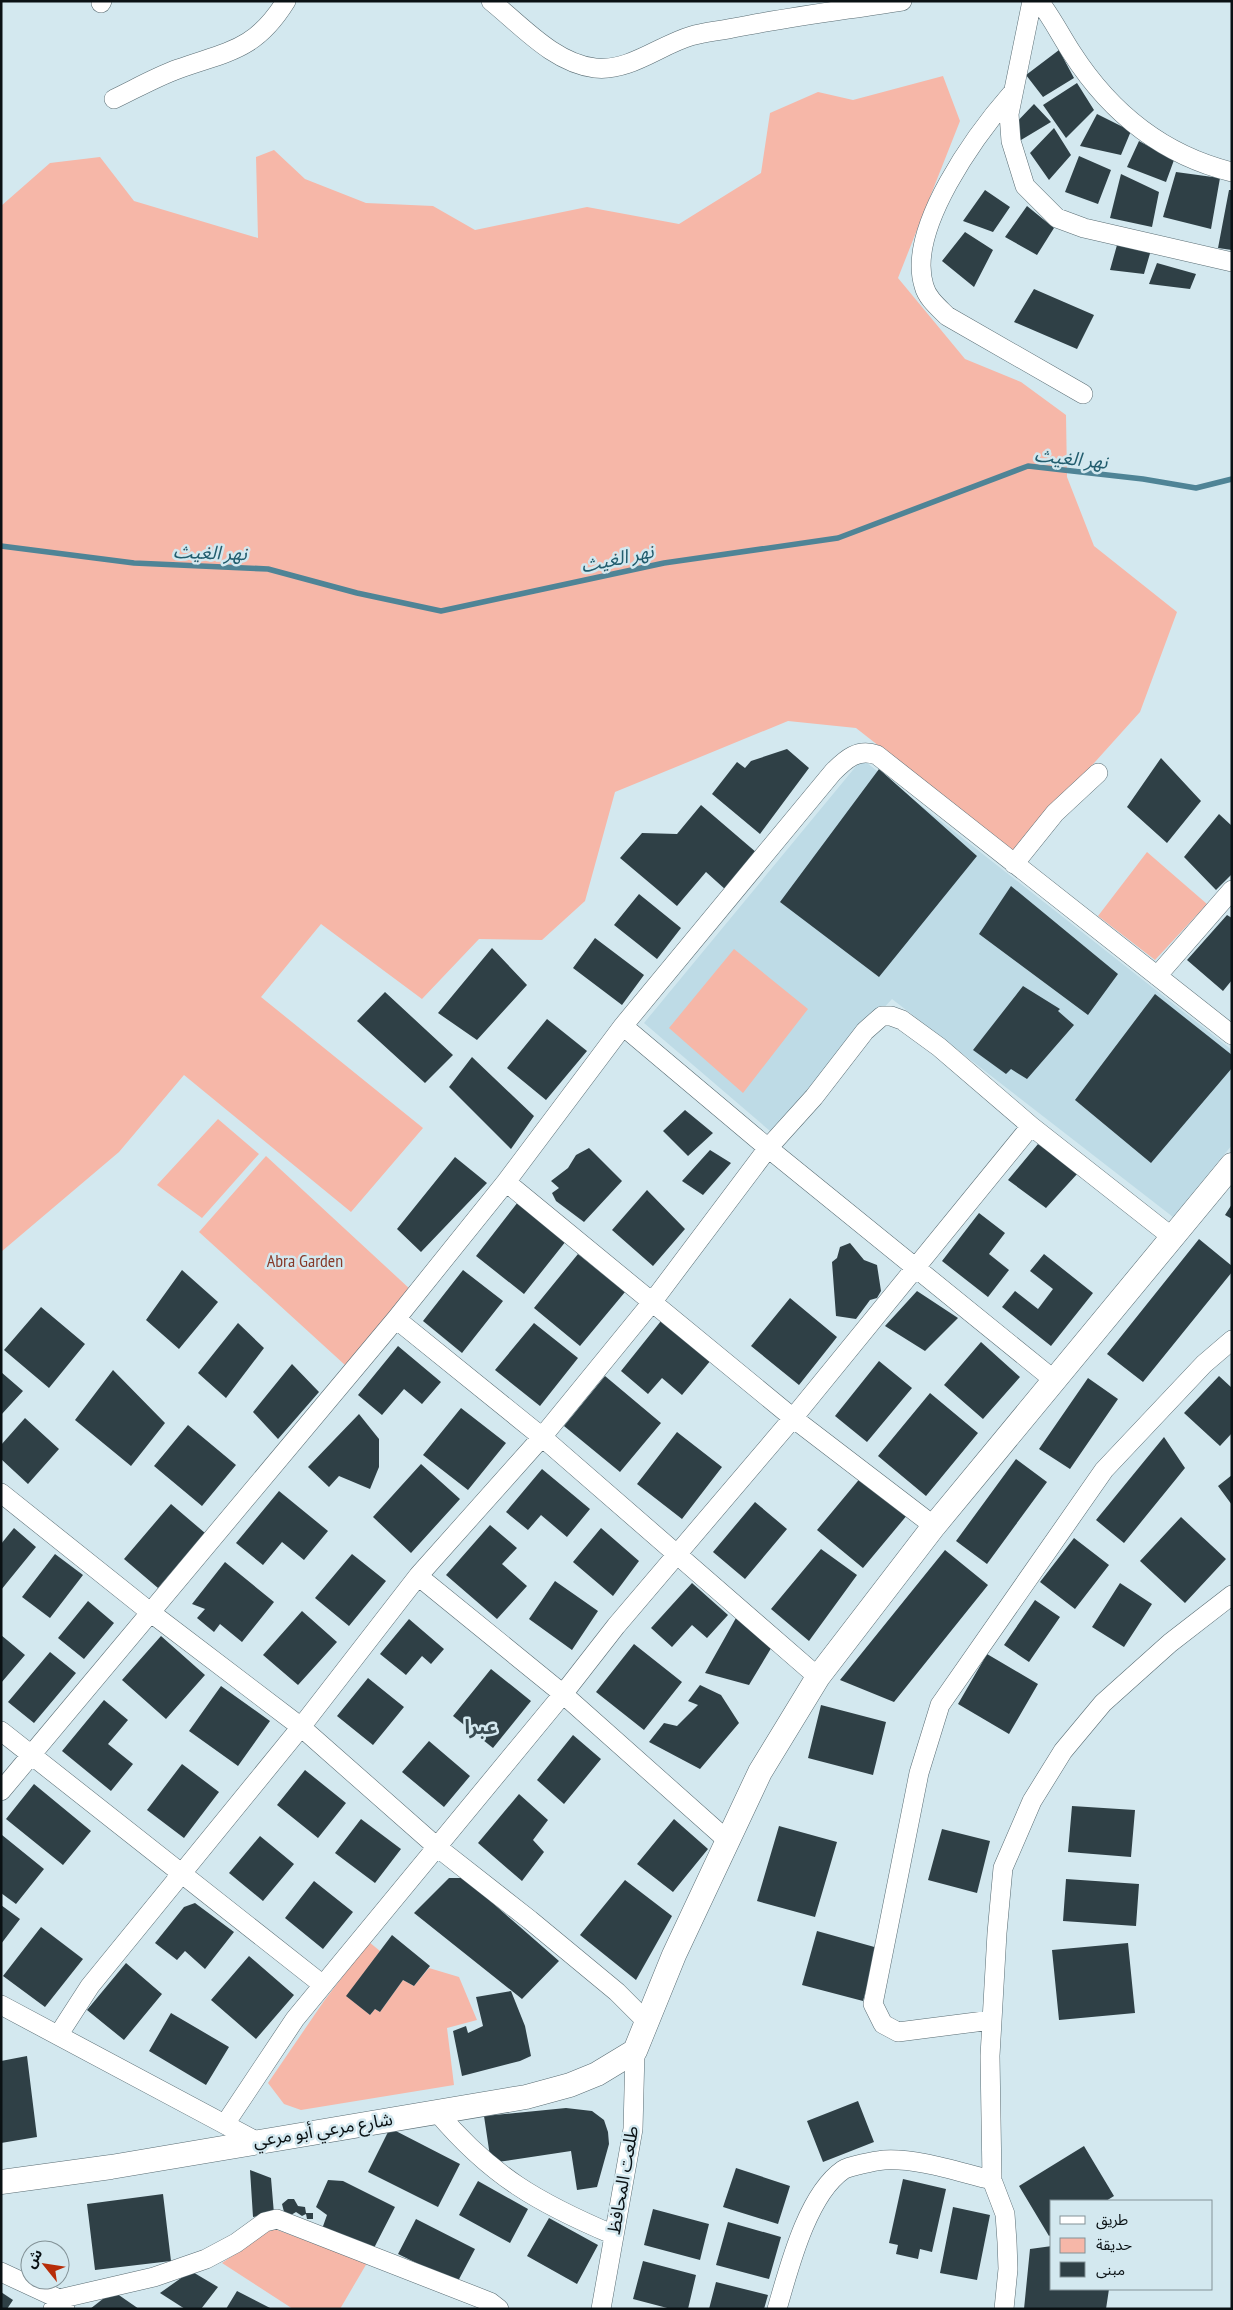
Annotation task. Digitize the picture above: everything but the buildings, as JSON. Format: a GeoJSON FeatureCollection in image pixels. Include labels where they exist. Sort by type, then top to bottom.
{"type":"FeatureCollection","features":[{"type":"Feature","properties":{"kind":"main road"},"geometry":{"type":"LineString","coordinates":[[635,2051],[648,2023],[674,1955],[760,1772],[818,1677],[934,1526],[1232,1165]]}},
{"type":"Feature","properties":{"kind":"main road","name":"شارع مرعي أبو مرعي"},"geometry":{"type":"LineString","coordinates":[[1,2182],[111,2167],[256,2141],[526,2097],[570,2085],[596,2074],[635,2051]]}},
{"type":"Feature","properties":{"kind":"street"},"geometry":{"type":"LineString","coordinates":[[114,99],[177,69],[237,49],[254,40],[268,27],[286,1]]}},
{"type":"Feature","properties":{"kind":"street"},"geometry":{"type":"LineString","coordinates":[[491,1],[553,52],[567,60],[596,68],[611,67],[646,56],[692,36],[766,21],[902,1]]}},
{"type":"Feature","properties":{"kind":"street"},"geometry":{"type":"LineString","coordinates":[[1032,1],[1009,114],[1011,141],[1025,186],[1057,218],[1084,228],[1232,262]]}},
{"type":"Feature","properties":{"kind":"street"},"geometry":{"type":"LineString","coordinates":[[1039,1],[1053,19],[1072,54],[1106,99],[1137,128],[1178,152],[1232,172]]}},
{"type":"Feature","properties":{"kind":"street"},"geometry":{"type":"LineString","coordinates":[[1013,92],[998,110],[950,179],[937,206],[923,248],[921,272],[924,287],[932,302],[947,316],[1083,394]]}},
{"type":"Feature","properties":{"kind":"street"},"geometry":{"type":"LineString","coordinates":[[1,1791],[30,1754],[396,1319],[506,1182],[623,1026],[833,772],[858,753],[868,752],[877,755],[1232,1035]]}},
{"type":"Feature","properties":{"kind":"street"},"geometry":{"type":"LineString","coordinates":[[1014,864],[1054,813],[1098,773]]}},
{"type":"Feature","properties":{"kind":"street"},"geometry":{"type":"LineString","coordinates":[[1157,976],[1232,890]]}},
{"type":"Feature","properties":{"kind":"street"},"geometry":{"type":"LineString","coordinates":[[58,2034],[90,1986],[301,1727],[418,1576],[542,1437],[653,1300],[768,1148],[814,1097],[865,1031],[882,1016],[891,1016],[902,1020],[939,1047],[1031,1126],[1172,1237]]}},
{"type":"Feature","properties":{"kind":"street"},"geometry":{"type":"LineString","coordinates":[[623,1026],[768,1148],[1054,1380]]}},
{"type":"Feature","properties":{"kind":"street"},"geometry":{"type":"LineString","coordinates":[[225,2124],[295,2019],[323,1984],[563,1694],[616,1626],[793,1418],[1031,1126]]}},
{"type":"Feature","properties":{"kind":"street"},"geometry":{"type":"LineString","coordinates":[[506,1182],[653,1300],[793,1418],[934,1526]]}},
{"type":"Feature","properties":{"kind":"street"},"geometry":{"type":"LineString","coordinates":[[396,1319],[542,1437],[818,1677]]}},
{"type":"Feature","properties":{"kind":"street"},"geometry":{"type":"LineString","coordinates":[[992,2020],[898,2032],[883,2024],[873,2004],[919,1773],[940,1705],[1104,1470],[1204,1364],[1232,1340]]}},
{"type":"Feature","properties":{"kind":"street"},"geometry":{"type":"LineString","coordinates":[[3,1496],[150,1612],[301,1727],[437,1847],[617,1992],[648,2023]]}},
{"type":"Feature","properties":{"kind":"street"},"geometry":{"type":"LineString","coordinates":[[418,1576],[563,1694],[727,1840]]}},
{"type":"Feature","properties":{"kind":"street"},"geometry":{"type":"LineString","coordinates":[[1004,2309],[1008,2269],[1005,2214],[992,2180],[990,2056],[1003,1868],[1032,1801],[1063,1751],[1103,1703],[1170,1643],[1232,1595]]}},
{"type":"Feature","properties":{"kind":"street"},"geometry":{"type":"LineString","coordinates":[[1,1731],[323,1984]]}},
{"type":"Feature","properties":{"kind":"street"},"geometry":{"type":"LineString","coordinates":[[1,2005],[256,2141]]}},
{"type":"Feature","properties":{"kind":"street","name":"طلعت المحافظ"},"geometry":{"type":"LineString","coordinates":[[601,2309],[633,2129],[635,2051]]}},
{"type":"Feature","properties":{"kind":"street"},"geometry":{"type":"LineString","coordinates":[[438,2112],[462,2142],[520,2190],[550,2207],[614,2235]]}},
{"type":"Feature","properties":{"kind":"street"},"geometry":{"type":"LineString","coordinates":[[777,2309],[796,2248],[812,2209],[832,2181],[844,2169],[884,2160],[918,2163],[992,2180]]}},
{"type":"Feature","properties":{"kind":"street"},"geometry":{"type":"LineString","coordinates":[[1,2272],[59,2305],[154,2277],[206,2259],[236,2243],[265,2222],[278,2218],[490,2302],[499,2309]]}},
{"type":"Feature","properties":{"kind":"shaded area"},"geometry":{"type":"Polygon","coordinates":[[[862,759],[1232,1050],[1232,1145],[1173,1217],[892,999],[770,1131],[644,1023],[862,759]]]}},
{"type":"Feature","properties":{"kind":"green space"},"geometry":{"type":"Polygon","coordinates":[[[943,76],[960,121],[898,278],[965,359],[1021,382],[1066,415],[1067,477],[1094,546],[1177,612],[1140,712],[1014,852],[856,728],[788,721],[615,792],[585,901],[542,940],[479,939],[422,999],[321,924],[261,997],[423,1128],[351,1212],[184,1075],[119,1152],[1,1252],[1,206],[50,163],[100,157],[134,201],[258,238],[256,157],[274,150],[305,179],[366,203],[433,206],[475,230],[587,207],[679,224],[761,173],[770,113],[818,92],[853,100],[943,76]]]}},
{"type":"Feature","properties":{"kind":"green space"},"geometry":{"type":"Polygon","coordinates":[[[1147,852],[1207,904],[1155,960],[1098,916],[1147,852]]]}},
{"type":"Feature","properties":{"kind":"green space"},"geometry":{"type":"Polygon","coordinates":[[[734,949],[808,1009],[743,1093],[669,1028],[734,949]]]}},
{"type":"Feature","properties":{"kind":"green space"},"geometry":{"type":"Polygon","coordinates":[[[218,1119],[259,1154],[202,1218],[157,1185],[218,1119]]]}},
{"type":"Feature","properties":{"kind":"green space","name":"Abra Garden"},"geometry":{"type":"Polygon","coordinates":[[[266,1156],[411,1290],[345,1365],[199,1232],[266,1156]]]}},
{"type":"Feature","properties":{"kind":"green space"},"geometry":{"type":"Polygon","coordinates":[[[369,1942],[380,1951],[347,1996],[370,2015],[375,2009],[380,2012],[403,1980],[414,1986],[429,1968],[459,1977],[477,2020],[447,2028],[454,2085],[301,2110],[284,2104],[268,2083],[324,2001],[369,1942]]]}},
{"type":"Feature","properties":{"kind":"green space"},"geometry":{"type":"Polygon","coordinates":[[[272,2228],[367,2263],[340,2309],[293,2309],[222,2263],[272,2228]]]}},
{"type":"Feature","properties":{"kind":"waterway","name":"نهر الغيث"},"geometry":{"type":"LineString","coordinates":[[1,546],[134,563],[268,569],[357,593],[441,611],[664,563],[838,538],[1028,466],[1143,479],[1196,488],[1232,479]]}},
{"type":"Feature","properties":{"kind":"district","name":"عبرا"},"geometry":{"type":"Point","coordinates":[481,1727]}}]}
